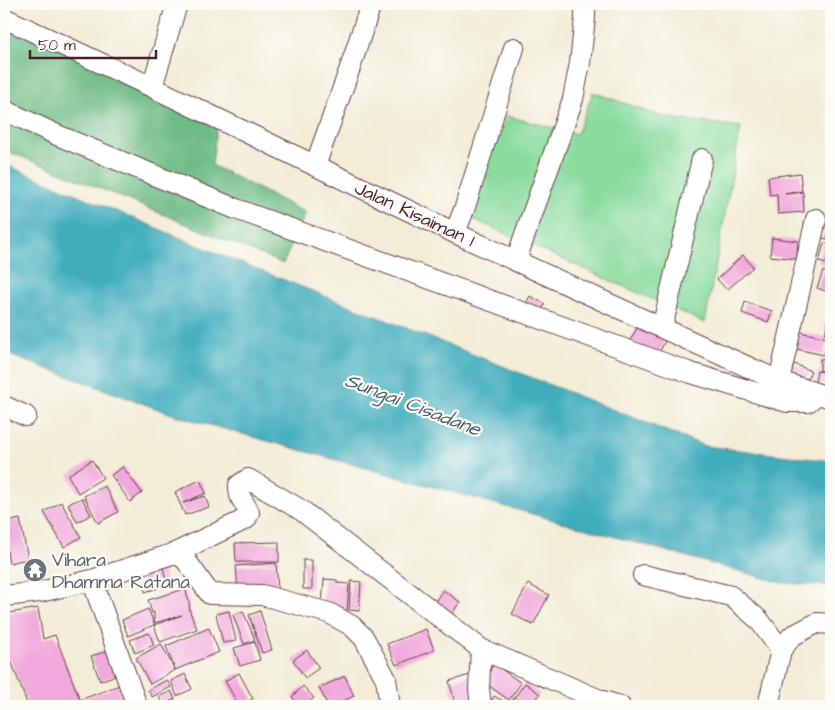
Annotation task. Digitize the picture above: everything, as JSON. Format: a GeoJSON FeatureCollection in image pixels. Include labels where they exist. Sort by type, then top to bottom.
{"type":"FeatureCollection","features":[{"type":"Feature","properties":{"kind":"street"},"geometry":{"type":"LineString","coordinates":[[152,87],[177,4]]}},
{"type":"Feature","properties":{"kind":"street"},"geometry":{"type":"LineString","coordinates":[[315,166],[371,4]]}},
{"type":"Feature","properties":{"kind":"street"},"geometry":{"type":"LineString","coordinates":[[516,260],[573,99],[580,63],[585,4]]}},
{"type":"Feature","properties":{"kind":"street","name":"Jalan Kisaiman 1"},"geometry":{"type":"LineString","coordinates":[[4,18],[662,328],[779,381],[825,396]]}},
{"type":"Feature","properties":{"kind":"street"},"geometry":{"type":"LineString","coordinates":[[455,232],[465,207],[514,48]]}},
{"type":"Feature","properties":{"kind":"street"},"geometry":{"type":"LineString","coordinates":[[4,110],[57,135],[236,208],[691,373],[787,402],[808,402],[825,396]]}},
{"type":"Feature","properties":{"kind":"street"},"geometry":{"type":"LineString","coordinates":[[662,328],[702,159]]}},
{"type":"Feature","properties":{"kind":"street"},"geometry":{"type":"LineString","coordinates":[[779,381],[816,219]]}},
{"type":"Feature","properties":{"kind":"street"},"geometry":{"type":"LineString","coordinates":[[4,406],[26,416]]}},
{"type":"Feature","properties":{"kind":"street"},"geometry":{"type":"LineString","coordinates":[[4,596],[40,592],[92,580],[174,553],[246,519],[249,513],[239,496],[239,485],[248,479],[301,510],[481,649],[600,700],[620,706]]}},
{"type":"Feature","properties":{"kind":"street"},"geometry":{"type":"LineString","coordinates":[[174,553],[186,559],[210,594],[262,595],[329,613],[352,626],[364,638],[386,679],[390,706]]}},
{"type":"Feature","properties":{"kind":"street"},"geometry":{"type":"LineString","coordinates":[[643,575],[731,596],[759,620],[782,650]]}},
{"type":"Feature","properties":{"kind":"street"},"geometry":{"type":"LineString","coordinates":[[92,580],[138,706]]}},
{"type":"Feature","properties":{"kind":"street"},"geometry":{"type":"LineString","coordinates":[[768,706],[782,650],[792,636],[817,623],[831,624]]}},
{"type":"Feature","properties":{"kind":"street"},"geometry":{"type":"LineString","coordinates":[[481,649],[479,689],[481,706]]}},
{"type":"Feature","properties":{"kind":"green space"},"geometry":{"type":"Polygon","coordinates":[[[4,18],[218,116],[212,165],[306,213],[283,264],[4,150],[4,18]]]}},
{"type":"Feature","properties":{"kind":"green space"},"geometry":{"type":"Polygon","coordinates":[[[593,92],[663,117],[741,127],[705,323],[464,215],[507,116],[577,134],[593,92]]]}},
{"type":"Feature","properties":{"kind":"water","name":"Sungai Cisadane"},"geometry":{"type":"Polygon","coordinates":[[[4,164],[221,255],[705,446],[831,461],[831,586],[782,583],[177,416],[4,353],[4,164]]]}},
{"type":"Feature","properties":{"kind":"building"},"geometry":{"type":"Polygon","coordinates":[[[800,173],[802,191],[785,194],[803,192],[804,212],[778,214],[777,194],[770,195],[768,177],[800,173]]]}},
{"type":"Feature","properties":{"kind":"building"},"geometry":{"type":"Polygon","coordinates":[[[827,218],[831,219],[831,240],[822,238],[827,218]]]}},
{"type":"Feature","properties":{"kind":"building"},"geometry":{"type":"Polygon","coordinates":[[[772,238],[798,241],[797,259],[770,256],[772,238]]]}},
{"type":"Feature","properties":{"kind":"building"},"geometry":{"type":"Polygon","coordinates":[[[824,243],[831,245],[831,265],[819,262],[824,243]]]}},
{"type":"Feature","properties":{"kind":"building"},"geometry":{"type":"Polygon","coordinates":[[[743,255],[753,267],[727,290],[717,279],[743,255]]]}},
{"type":"Feature","properties":{"kind":"building"},"geometry":{"type":"Polygon","coordinates":[[[823,271],[831,274],[831,293],[817,288],[823,271]]]}},
{"type":"Feature","properties":{"kind":"building"},"geometry":{"type":"Polygon","coordinates":[[[530,296],[545,304],[539,315],[524,307],[530,296]]]}},
{"type":"Feature","properties":{"kind":"building"},"geometry":{"type":"Polygon","coordinates":[[[745,302],[772,311],[768,322],[742,313],[745,302]]]}},
{"type":"Feature","properties":{"kind":"building"},"geometry":{"type":"Polygon","coordinates":[[[831,311],[831,335],[825,334],[831,311]]]}},
{"type":"Feature","properties":{"kind":"building"},"geometry":{"type":"Polygon","coordinates":[[[639,324],[667,337],[658,355],[630,341],[639,324]]]}},
{"type":"Feature","properties":{"kind":"building"},"geometry":{"type":"Polygon","coordinates":[[[800,332],[828,338],[824,355],[796,349],[800,332]]]}},
{"type":"Feature","properties":{"kind":"building"},"geometry":{"type":"Polygon","coordinates":[[[820,359],[831,359],[831,371],[820,371],[820,359]]]}},
{"type":"Feature","properties":{"kind":"building"},"geometry":{"type":"Polygon","coordinates":[[[792,363],[811,371],[805,384],[786,376],[792,363]]]}},
{"type":"Feature","properties":{"kind":"building"},"geometry":{"type":"Polygon","coordinates":[[[817,371],[831,373],[831,385],[815,383],[817,371]]]}},
{"type":"Feature","properties":{"kind":"building"},"geometry":{"type":"Polygon","coordinates":[[[92,460],[103,478],[78,493],[68,475],[92,460]]]}},
{"type":"Feature","properties":{"kind":"building"},"geometry":{"type":"Polygon","coordinates":[[[123,467],[142,493],[130,502],[111,475],[123,467]]]}},
{"type":"Feature","properties":{"kind":"building"},"geometry":{"type":"Polygon","coordinates":[[[200,480],[206,493],[183,503],[205,496],[209,507],[185,515],[175,492],[200,480]]]}},
{"type":"Feature","properties":{"kind":"building"},"geometry":{"type":"Polygon","coordinates":[[[105,486],[118,512],[98,523],[84,496],[105,486]]]}},
{"type":"Feature","properties":{"kind":"building"},"geometry":{"type":"Polygon","coordinates":[[[82,498],[91,515],[77,522],[68,504],[82,498]]]}},
{"type":"Feature","properties":{"kind":"building"},"geometry":{"type":"Polygon","coordinates":[[[61,502],[81,537],[64,547],[44,512],[61,502]]]}},
{"type":"Feature","properties":{"kind":"building"},"geometry":{"type":"Polygon","coordinates":[[[20,519],[28,559],[9,563],[4,523],[20,519]]]}},
{"type":"Feature","properties":{"kind":"building"},"geometry":{"type":"Polygon","coordinates":[[[279,542],[279,562],[236,562],[235,543],[279,542]]]}},
{"type":"Feature","properties":{"kind":"building"},"geometry":{"type":"Polygon","coordinates":[[[303,560],[312,560],[312,589],[303,589],[303,560]]]}},
{"type":"Feature","properties":{"kind":"building"},"geometry":{"type":"Polygon","coordinates":[[[276,563],[278,589],[238,591],[236,566],[276,563]]]}},
{"type":"Feature","properties":{"kind":"building"},"geometry":{"type":"Polygon","coordinates":[[[163,567],[167,585],[145,592],[140,574],[163,567]]]}},
{"type":"Feature","properties":{"kind":"building"},"geometry":{"type":"Polygon","coordinates":[[[324,579],[337,580],[337,583],[349,584],[347,612],[335,611],[322,605],[324,579]]]}},
{"type":"Feature","properties":{"kind":"building"},"geometry":{"type":"Polygon","coordinates":[[[351,581],[361,582],[359,611],[349,610],[351,581]]]}},
{"type":"Feature","properties":{"kind":"building"},"geometry":{"type":"Polygon","coordinates":[[[528,584],[549,595],[533,625],[512,614],[528,584]]]}},
{"type":"Feature","properties":{"kind":"building"},"geometry":{"type":"Polygon","coordinates":[[[185,589],[190,612],[197,629],[160,642],[154,625],[182,615],[154,623],[154,612],[152,613],[148,600],[185,589]]]}},
{"type":"Feature","properties":{"kind":"building"},"geometry":{"type":"Polygon","coordinates":[[[443,590],[460,602],[449,618],[432,606],[443,590]]]}},
{"type":"Feature","properties":{"kind":"building"},"geometry":{"type":"Polygon","coordinates":[[[38,608],[43,639],[55,635],[80,700],[122,684],[131,706],[28,706],[10,658],[4,660],[4,614],[38,608]]]}},
{"type":"Feature","properties":{"kind":"building"},"geometry":{"type":"Polygon","coordinates":[[[148,609],[154,625],[128,636],[122,620],[148,609]]]}},
{"type":"Feature","properties":{"kind":"building"},"geometry":{"type":"Polygon","coordinates":[[[229,611],[236,641],[223,643],[216,614],[229,611]]]}},
{"type":"Feature","properties":{"kind":"building"},"geometry":{"type":"Polygon","coordinates":[[[243,611],[255,640],[244,644],[233,615],[243,611]]]}},
{"type":"Feature","properties":{"kind":"building"},"geometry":{"type":"Polygon","coordinates":[[[260,611],[272,650],[262,653],[249,615],[260,611]]]}},
{"type":"Feature","properties":{"kind":"building"},"geometry":{"type":"Polygon","coordinates":[[[209,628],[219,652],[175,670],[166,646],[209,628]]]}},
{"type":"Feature","properties":{"kind":"building"},"geometry":{"type":"Polygon","coordinates":[[[426,629],[434,650],[396,665],[387,644],[426,629]]]}},
{"type":"Feature","properties":{"kind":"building"},"geometry":{"type":"Polygon","coordinates":[[[149,633],[154,645],[135,653],[130,640],[149,633]]]}},
{"type":"Feature","properties":{"kind":"building"},"geometry":{"type":"Polygon","coordinates":[[[255,642],[260,660],[240,666],[234,648],[255,642]]]}},
{"type":"Feature","properties":{"kind":"building"},"geometry":{"type":"Polygon","coordinates":[[[161,644],[175,670],[150,684],[136,658],[161,644]]]}},
{"type":"Feature","properties":{"kind":"building"},"geometry":{"type":"Polygon","coordinates":[[[307,650],[319,668],[305,678],[293,660],[307,650]]]}},
{"type":"Feature","properties":{"kind":"building"},"geometry":{"type":"Polygon","coordinates":[[[107,651],[116,675],[100,681],[91,656],[107,651]]]}},
{"type":"Feature","properties":{"kind":"building"},"geometry":{"type":"Polygon","coordinates":[[[494,664],[521,683],[509,700],[482,681],[494,664]]]}},
{"type":"Feature","properties":{"kind":"building"},"geometry":{"type":"Polygon","coordinates":[[[239,673],[253,699],[239,706],[225,681],[239,673]]]}},
{"type":"Feature","properties":{"kind":"building"},"geometry":{"type":"Polygon","coordinates":[[[185,674],[192,689],[177,696],[171,681],[185,674]]]}},
{"type":"Feature","properties":{"kind":"building"},"geometry":{"type":"Polygon","coordinates":[[[470,675],[477,701],[456,706],[449,681],[470,675]]]}},
{"type":"Feature","properties":{"kind":"building"},"geometry":{"type":"Polygon","coordinates":[[[345,676],[354,696],[328,706],[319,688],[345,676]]]}},
{"type":"Feature","properties":{"kind":"building"},"geometry":{"type":"Polygon","coordinates":[[[167,680],[171,687],[152,697],[148,690],[167,680]]]}},
{"type":"Feature","properties":{"kind":"building"},"geometry":{"type":"Polygon","coordinates":[[[525,683],[540,694],[531,706],[517,706],[511,702],[525,683]]]}},
{"type":"Feature","properties":{"kind":"building"},"geometry":{"type":"Polygon","coordinates":[[[303,686],[314,698],[305,706],[300,706],[292,697],[303,686]]]}},
{"type":"Feature","properties":{"kind":"building"},"geometry":{"type":"Polygon","coordinates":[[[171,691],[175,699],[163,705],[159,697],[171,691]]]}},
{"type":"Feature","properties":{"kind":"building"},"geometry":{"type":"Polygon","coordinates":[[[494,696],[512,706],[488,706],[494,696]]]}},
{"type":"Feature","properties":{"kind":"building"},"geometry":{"type":"Polygon","coordinates":[[[383,699],[384,706],[363,706],[362,702],[383,699]]]}},
{"type":"Feature","properties":{"kind":"place","name":"Vihara Dhamma Ratana"},"geometry":{"type":"Point","coordinates":[35,570]}}]}
